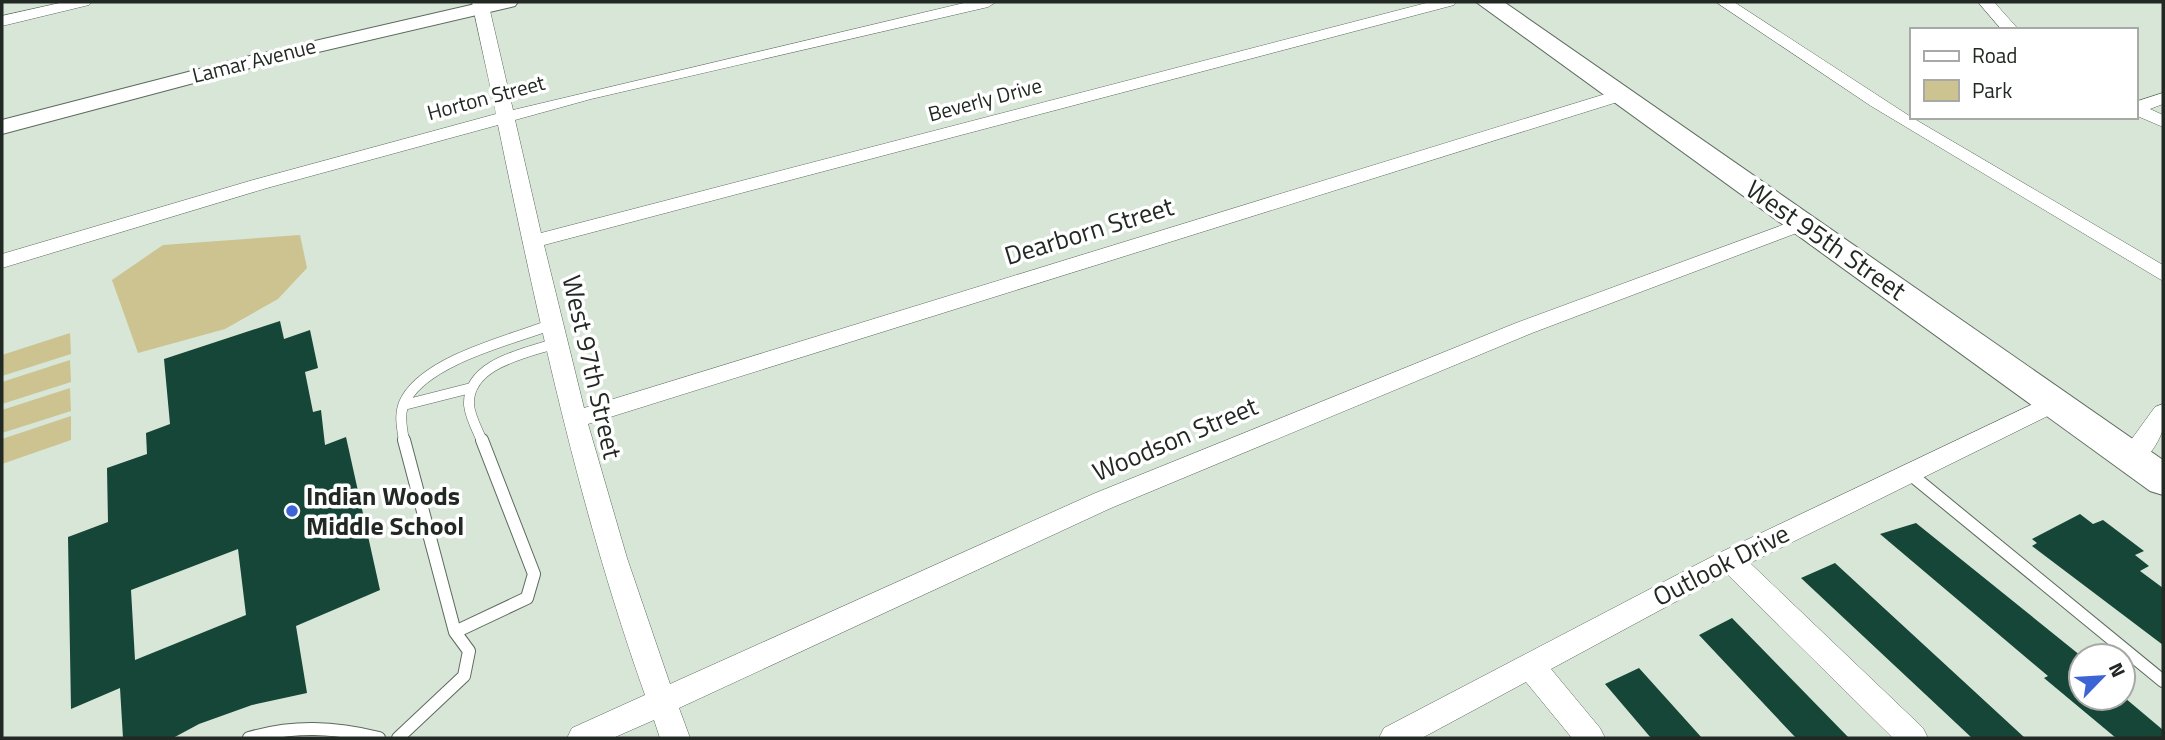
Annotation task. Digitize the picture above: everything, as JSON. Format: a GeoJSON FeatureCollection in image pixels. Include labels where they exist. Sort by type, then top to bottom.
{"type":"FeatureCollection","features":[{"type":"Feature","properties":{"kind":"main road","name":"West 95th Street"},"geometry":{"type":"LineString","coordinates":[[1488,2],[2163,480]]}},
{"type":"Feature","properties":{"kind":"street"},"geometry":{"type":"LineString","coordinates":[[2,22],[83,2]]}},
{"type":"Feature","properties":{"kind":"street","name":"Lamar Avenue"},"geometry":{"type":"LineString","coordinates":[[2,127],[237,65],[481,5],[508,2]]}},
{"type":"Feature","properties":{"kind":"street","name":"Horton Street"},"geometry":{"type":"LineString","coordinates":[[2,261],[260,184],[587,95],[988,2]]}},
{"type":"Feature","properties":{"kind":"street","name":"Beverly Drive"},"geometry":{"type":"LineString","coordinates":[[534,241],[1448,2]]}},
{"type":"Feature","properties":{"kind":"street"},"geometry":{"type":"LineString","coordinates":[[1724,2],[1867,96],[2163,274]]}},
{"type":"Feature","properties":{"kind":"street"},"geometry":{"type":"LineString","coordinates":[[1986,2],[2009,28]]}},
{"type":"Feature","properties":{"kind":"street","name":"West 97th Street"},"geometry":{"type":"LineString","coordinates":[[481,5],[574,420],[629,610],[675,738]]}},
{"type":"Feature","properties":{"kind":"street","name":"Dearborn Street"},"geometry":{"type":"LineString","coordinates":[[574,420],[1621,95]]}},
{"type":"Feature","properties":{"kind":"street"},"geometry":{"type":"LineString","coordinates":[[2137,108],[2163,98]]}},
{"type":"Feature","properties":{"kind":"street"},"geometry":{"type":"LineString","coordinates":[[2137,109],[2163,122]]}},
{"type":"Feature","properties":{"kind":"street","name":"Woodson Street"},"geometry":{"type":"LineString","coordinates":[[582,738],[1102,501],[1524,328],[1803,224]]}},
{"type":"Feature","properties":{"kind":"street","name":"Outlook Drive"},"geometry":{"type":"LineString","coordinates":[[1394,738],[1529,664],[1730,560],[2054,403]]}},
{"type":"Feature","properties":{"kind":"street"},"geometry":{"type":"LineString","coordinates":[[2132,458],[2163,413]]}},
{"type":"Feature","properties":{"kind":"street"},"geometry":{"type":"LineString","coordinates":[[1730,560],[1913,738]]}},
{"type":"Feature","properties":{"kind":"street"},"geometry":{"type":"LineString","coordinates":[[1529,664],[1590,738]]}},
{"type":"Feature","properties":{"kind":"lane"},"geometry":{"type":"LineString","coordinates":[[456,632],[527,598],[533,585],[534,574],[469,407],[471,388],[475,378],[492,366],[555,334]]}},
{"type":"Feature","properties":{"kind":"lane"},"geometry":{"type":"LineString","coordinates":[[398,738],[464,676],[469,651],[456,632],[408,460],[400,419],[404,405],[420,382],[436,369],[555,334]]}},
{"type":"Feature","properties":{"kind":"lane"},"geometry":{"type":"LineString","coordinates":[[404,405],[471,388]]}},
{"type":"Feature","properties":{"kind":"lane"},"geometry":{"type":"LineString","coordinates":[[1909,473],[2163,681]]}},
{"type":"Feature","properties":{"kind":"lane"},"geometry":{"type":"LineString","coordinates":[[249,738],[304,725],[337,727],[379,738]]}},
{"type":"Feature","properties":{"kind":"green space"},"geometry":{"type":"Polygon","coordinates":[[[300,235],[307,268],[278,299],[225,329],[138,353],[112,280],[163,245],[300,235]]]}},
{"type":"Feature","properties":{"kind":"green space"},"geometry":{"type":"Polygon","coordinates":[[[70,333],[71,354],[2,376],[2,355],[70,333]]]}},
{"type":"Feature","properties":{"kind":"green space"},"geometry":{"type":"Polygon","coordinates":[[[70,360],[71,382],[2,404],[2,382],[70,360]]]}},
{"type":"Feature","properties":{"kind":"green space"},"geometry":{"type":"Polygon","coordinates":[[[70,388],[71,411],[2,433],[2,410],[70,388]]]}},
{"type":"Feature","properties":{"kind":"green space"},"geometry":{"type":"Polygon","coordinates":[[[71,416],[71,440],[2,464],[2,439],[71,416]]]}},
{"type":"Feature","properties":{"kind":"building"},"geometry":{"type":"Polygon","coordinates":[[[280,321],[284,339],[310,330],[318,368],[305,372],[313,412],[321,410],[325,445],[346,437],[380,590],[296,626],[307,693],[252,705],[199,724],[173,738],[123,738],[120,688],[71,709],[68,537],[108,522],[107,468],[147,454],[146,433],[170,424],[164,359],[280,321]],[[238,549],[131,590],[135,660],[246,615],[238,549]]]}},
{"type":"Feature","properties":{"kind":"building"},"geometry":{"type":"Polygon","coordinates":[[[2080,514],[2093,524],[2103,520],[2144,551],[2135,555],[2149,566],[2140,571],[2163,588],[2163,645],[2032,546],[2037,543],[2032,539],[2080,514]]]}},
{"type":"Feature","properties":{"kind":"building"},"geometry":{"type":"Polygon","coordinates":[[[1916,523],[2067,645],[2067,697],[2044,678],[2048,676],[1880,534],[1916,523]]]}},
{"type":"Feature","properties":{"kind":"building"},"geometry":{"type":"Polygon","coordinates":[[[1835,563],[2025,738],[1972,738],[1801,578],[1835,563]]]}},
{"type":"Feature","properties":{"kind":"building"},"geometry":{"type":"Polygon","coordinates":[[[1732,618],[1849,738],[1796,738],[1699,635],[1732,618]]]}},
{"type":"Feature","properties":{"kind":"building"},"geometry":{"type":"Polygon","coordinates":[[[1639,668],[1702,738],[1651,738],[1605,684],[1639,668]]]}},
{"type":"Feature","properties":{"kind":"building"},"geometry":{"type":"Polygon","coordinates":[[[2137,708],[2163,730],[2163,738],[2116,738],[2085,712],[2137,712],[2137,708]]]}},
{"type":"Feature","properties":{"kind":"place","name":"Indian Woods Middle School"},"geometry":{"type":"Point","coordinates":[292,511]}}]}
